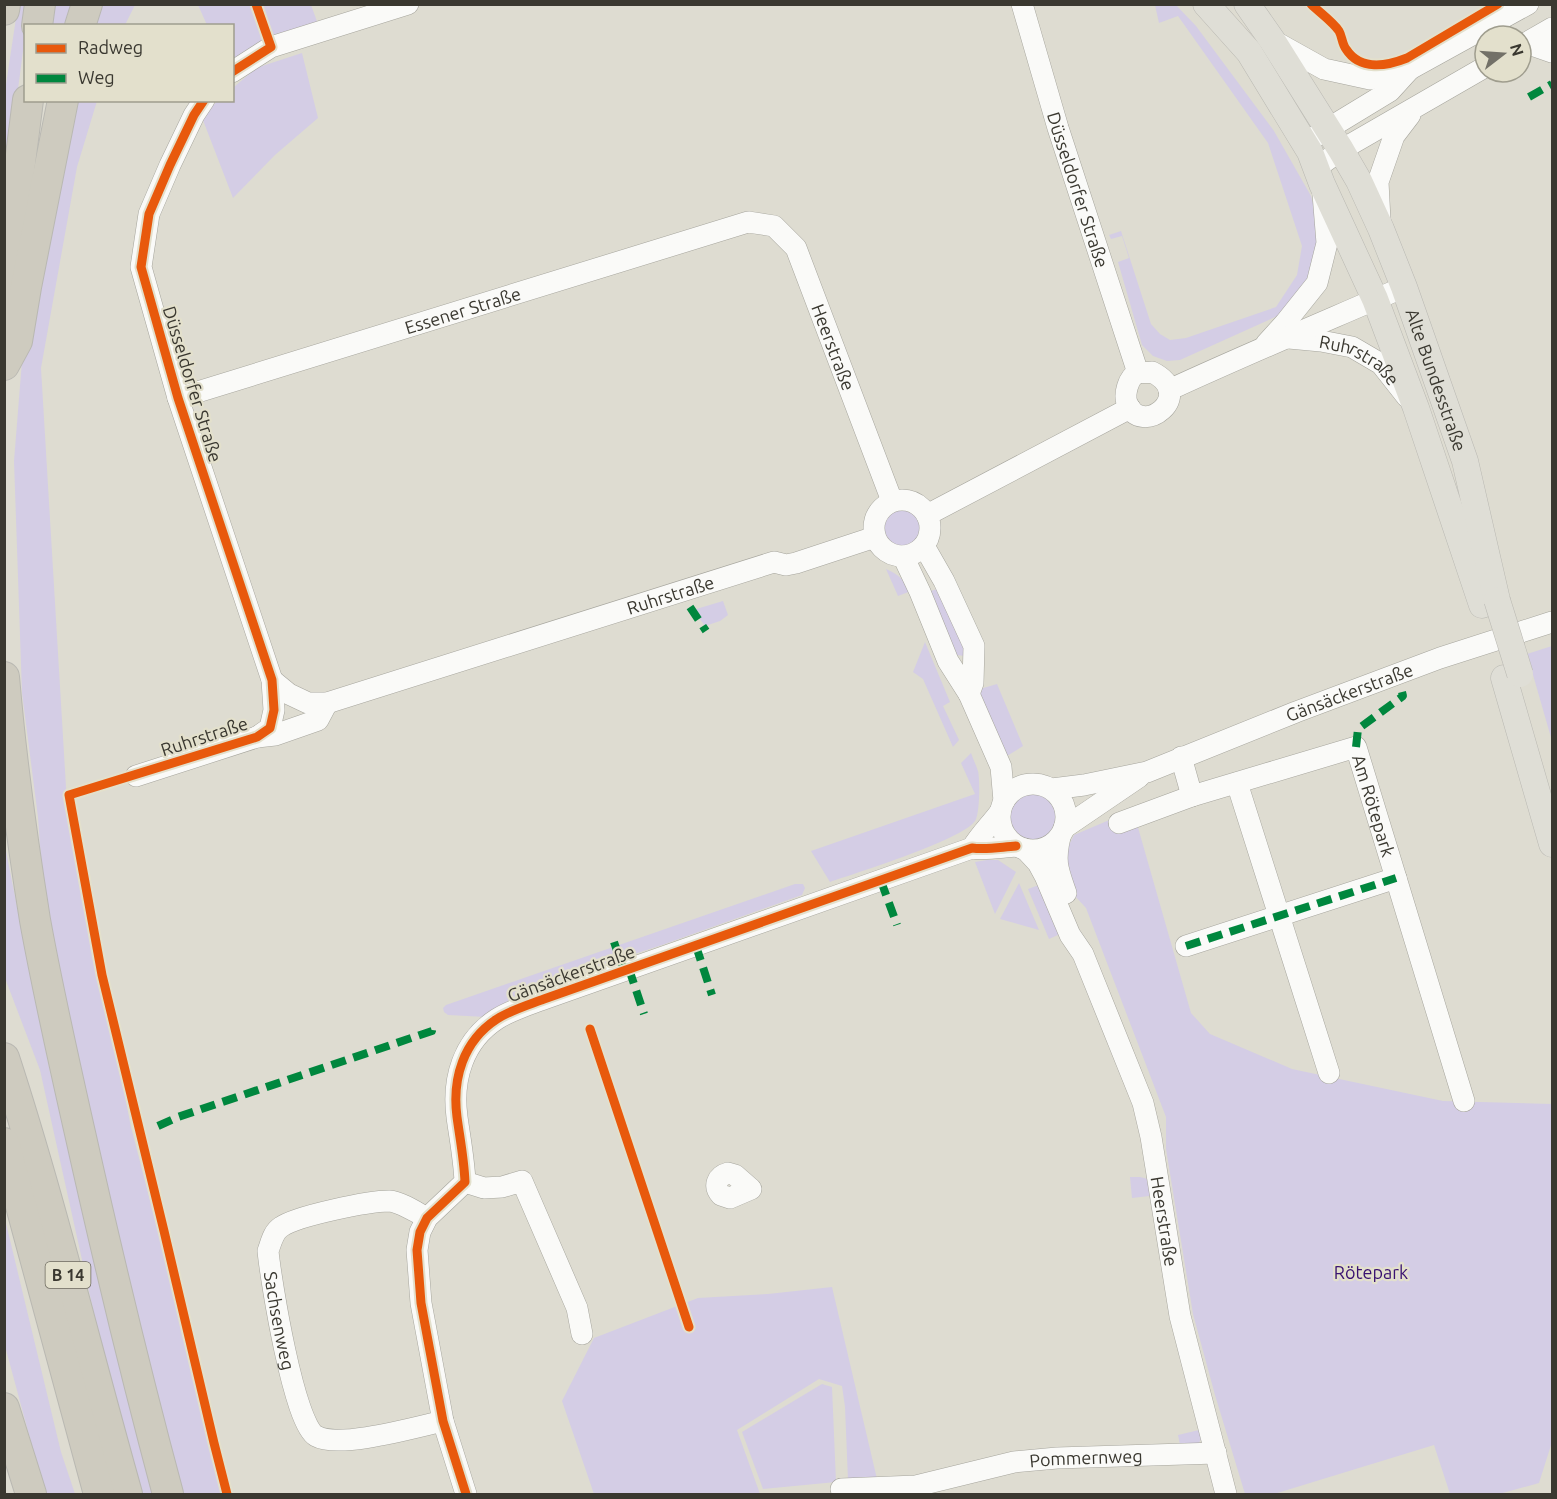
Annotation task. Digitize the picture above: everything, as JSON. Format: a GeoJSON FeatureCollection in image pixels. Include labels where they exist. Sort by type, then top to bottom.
{"type":"FeatureCollection","features":[{"type":"Feature","properties":{"kind":"highway"},"geometry":{"type":"LineString","coordinates":[[4,10],[5,4]]}},
{"type":"Feature","properties":{"kind":"highway"},"geometry":{"type":"LineString","coordinates":[[37,24],[40,4]]}},
{"type":"Feature","properties":{"kind":"highway"},"geometry":{"type":"LineString","coordinates":[[81,24],[87,4]]}},
{"type":"Feature","properties":{"kind":"highway"},"geometry":{"type":"LineString","coordinates":[[4,314],[12,226],[28,102]]}},
{"type":"Feature","properties":{"kind":"highway"},"geometry":{"type":"LineString","coordinates":[[4,365],[17,341],[63,102]]}},
{"type":"Feature","properties":{"kind":"highway"},"geometry":{"type":"LineString","coordinates":[[4,677],[10,748],[21,828],[54,1018],[115,1287],[168,1494]]}},
{"type":"Feature","properties":{"kind":"highway","name":"B 14"},"geometry":{"type":"LineString","coordinates":[[4,1058],[23,1114],[51,1212],[127,1494]]}},
{"type":"Feature","properties":{"kind":"highway","name":"B 14"},"geometry":{"type":"LineString","coordinates":[[4,1143],[99,1494]]}},
{"type":"Feature","properties":{"kind":"highway"},"geometry":{"type":"LineString","coordinates":[[4,1408],[31,1494]]}},
{"type":"Feature","properties":{"kind":"main road","name":"Alte Bundesstraße"},"geometry":{"type":"LineString","coordinates":[[1206,4],[1249,52],[1310,152],[1375,299],[1490,603]]}},
{"type":"Feature","properties":{"kind":"main road","name":"Alte Bundesstraße"},"geometry":{"type":"LineString","coordinates":[[1247,4],[1272,40],[1359,181],[1381,229],[1404,287],[1465,461],[1490,603]]}},
{"type":"Feature","properties":{"kind":"main road"},"geometry":{"type":"LineString","coordinates":[[1490,603],[1512,676],[1552,844]]}},
{"type":"Feature","properties":{"kind":"main road"},"geometry":{"type":"LineString","coordinates":[[1512,676],[1552,785]]}},
{"type":"Feature","properties":{"kind":"street"},"geometry":{"type":"LineString","coordinates":[[234,71],[271,46],[408,4]]}},
{"type":"Feature","properties":{"kind":"street","name":"Düsseldorfer Straße"},"geometry":{"type":"LineString","coordinates":[[1022,4],[1058,128],[1138,373]]}},
{"type":"Feature","properties":{"kind":"street"},"geometry":{"type":"LineString","coordinates":[[1272,40],[1324,69],[1370,79],[1410,69],[1528,4]]}},
{"type":"Feature","properties":{"kind":"street"},"geometry":{"type":"LineString","coordinates":[[1533,38],[1552,26],[1540,4]]}},
{"type":"Feature","properties":{"kind":"street"},"geometry":{"type":"LineString","coordinates":[[1533,47],[1552,52]]}},
{"type":"Feature","properties":{"kind":"street"},"geometry":{"type":"LineString","coordinates":[[1319,176],[1334,140],[1390,91],[1410,69]]}},
{"type":"Feature","properties":{"kind":"street"},"geometry":{"type":"LineString","coordinates":[[1305,144],[1334,140],[1419,105],[1473,73]]}},
{"type":"Feature","properties":{"kind":"street","name":"Düsseldorfer Straße"},"geometry":{"type":"LineString","coordinates":[[203,102],[189,125],[149,214],[141,267],[178,398],[272,680]]}},
{"type":"Feature","properties":{"kind":"street"},"geometry":{"type":"LineString","coordinates":[[1381,229],[1378,182],[1394,136],[1419,105]]}},
{"type":"Feature","properties":{"kind":"street","name":"Ruhrstraße"},"geometry":{"type":"LineString","coordinates":[[1262,347],[1285,323],[1317,283],[1326,243],[1319,176]]}},
{"type":"Feature","properties":{"kind":"street","name":"Essener Straße"},"geometry":{"type":"LineString","coordinates":[[178,398],[748,222]]}},
{"type":"Feature","properties":{"kind":"street","name":"Heerstraße"},"geometry":{"type":"LineString","coordinates":[[748,222],[774,226],[796,248],[892,501]]}},
{"type":"Feature","properties":{"kind":"street","name":"Ruhrstraße"},"geometry":{"type":"LineString","coordinates":[[1169,390],[1262,347],[1288,338],[1404,287]]}},
{"type":"Feature","properties":{"kind":"street","name":"Ruhrstraße"},"geometry":{"type":"LineString","coordinates":[[1288,338],[1352,347],[1381,364],[1416,408]]}},
{"type":"Feature","properties":{"kind":"street"},"geometry":{"type":"LineString","coordinates":[[1152,372],[1162,377],[1169,390],[1169,400],[1163,410],[1154,416],[1143,416],[1136,413],[1126,401],[1125,392],[1131,379],[1138,373],[1152,372]]}},
{"type":"Feature","properties":{"kind":"street"},"geometry":{"type":"LineString","coordinates":[[927,515],[1130,408]]}},
{"type":"Feature","properties":{"kind":"street"},"geometry":{"type":"LineString","coordinates":[[900,499],[916,503],[927,515],[930,523],[928,538],[924,546],[911,555],[894,555],[886,552],[874,537],[874,520],[878,512],[892,501],[900,499]]}},
{"type":"Feature","properties":{"kind":"street","name":"Ruhrstraße"},"geometry":{"type":"LineString","coordinates":[[272,680],[289,694],[308,704],[327,703],[774,562],[786,565],[796,564],[874,537]]}},
{"type":"Feature","properties":{"kind":"street"},"geometry":{"type":"LineString","coordinates":[[924,546],[944,581],[974,646],[973,683],[969,694]]}},
{"type":"Feature","properties":{"kind":"street"},"geometry":{"type":"LineString","coordinates":[[903,556],[948,661],[969,694],[1001,767],[1000,823],[1004,833],[1021,848],[1034,850],[1052,845],[1062,833],[1066,818],[1060,797],[1052,789],[1031,784],[1001,767]]}},
{"type":"Feature","properties":{"kind":"street","name":"Gänsäckerstraße"},"geometry":{"type":"LineString","coordinates":[[1052,789],[1147,772],[1296,712],[1440,658],[1552,622]]}},
{"type":"Feature","properties":{"kind":"street","name":"Ruhrstraße"},"geometry":{"type":"LineString","coordinates":[[257,737],[270,728],[274,711],[272,680]]}},
{"type":"Feature","properties":{"kind":"street","name":"Ruhrstraße"},"geometry":{"type":"LineString","coordinates":[[136,776],[318,720],[327,703]]}},
{"type":"Feature","properties":{"kind":"street","name":"Am Rötepark"},"geometry":{"type":"LineString","coordinates":[[1119,824],[1192,796],[1356,747],[1464,1101]]}},
{"type":"Feature","properties":{"kind":"street"},"geometry":{"type":"LineString","coordinates":[[1181,758],[1192,796]]}},
{"type":"Feature","properties":{"kind":"street","name":"Gänsäckerstraße"},"geometry":{"type":"LineString","coordinates":[[1062,833],[1147,772]]}},
{"type":"Feature","properties":{"kind":"street"},"geometry":{"type":"LineString","coordinates":[[1238,783],[1329,1073]]}},
{"type":"Feature","properties":{"kind":"street"},"geometry":{"type":"LineString","coordinates":[[972,848],[989,828],[1014,790],[1031,784]]}},
{"type":"Feature","properties":{"kind":"street","name":"Heerstraße"},"geometry":{"type":"LineString","coordinates":[[1062,833],[1056,855],[1058,871],[1080,931],[1083,954]]}},
{"type":"Feature","properties":{"kind":"street","name":"Gänsäckerstraße"},"geometry":{"type":"LineString","coordinates":[[465,1182],[464,1158],[456,1115],[458,1074],[470,1046],[496,1020],[512,1011],[544,999],[972,848],[984,850],[996,847],[1021,848]]}},
{"type":"Feature","properties":{"kind":"street","name":"Heerstraße"},"geometry":{"type":"LineString","coordinates":[[1021,848],[1038,863],[1070,935],[1083,954],[1143,1103],[1151,1137],[1180,1316],[1226,1494]]}},
{"type":"Feature","properties":{"kind":"street","name":"Am Rötepark"},"geometry":{"type":"LineString","coordinates":[[1186,946],[1396,878]]}},
{"type":"Feature","properties":{"kind":"street"},"geometry":{"type":"LineString","coordinates":[[466,1494],[443,1421],[421,1303],[417,1250],[420,1232],[426,1218],[465,1182],[484,1188],[502,1187],[522,1181],[577,1308],[582,1334]]}},
{"type":"Feature","properties":{"kind":"street","name":"Sachsenweg"},"geometry":{"type":"LineString","coordinates":[[426,1218],[390,1201],[351,1206],[308,1217],[279,1228],[268,1251],[282,1338],[308,1430],[316,1437],[341,1440],[367,1437],[443,1421]]}},
{"type":"Feature","properties":{"kind":"street","name":"Pommernweg"},"geometry":{"type":"LineString","coordinates":[[840,1489],[916,1486],[919,1489],[958,1475],[1014,1462],[1057,1458],[1216,1453]]}},
{"type":"Feature","properties":{"kind":"street"},"geometry":{"type":"LineString","coordinates":[[948,1494],[958,1475]]}},
{"type":"Feature","properties":{"kind":"green space"},"geometry":{"type":"Polygon","coordinates":[[[18,5],[29,5],[27,24],[24,24],[24,43],[5,189],[5,91],[18,5]]]}},
{"type":"Feature","properties":{"kind":"green space"},"geometry":{"type":"Polygon","coordinates":[[[53,5],[71,5],[66,24],[50,24],[53,5]]]}},
{"type":"Feature","properties":{"kind":"green space"},"geometry":{"type":"Polygon","coordinates":[[[98,5],[135,5],[126,24],[93,24],[98,5]]]}},
{"type":"Feature","properties":{"kind":"green space"},"geometry":{"type":"Polygon","coordinates":[[[198,5],[311,5],[318,24],[234,60],[234,24],[207,24],[198,5]]]}},
{"type":"Feature","properties":{"kind":"green space"},"geometry":{"type":"Polygon","coordinates":[[[1155,5],[1176,5],[1196,26],[1274,131],[1311,196],[1322,234],[1317,266],[1284,313],[1180,360],[1167,361],[1153,356],[1142,345],[1118,262],[1129,258],[1122,236],[1111,239],[1109,235],[1121,231],[1151,324],[1160,334],[1170,340],[1186,338],[1276,307],[1297,275],[1302,246],[1268,143],[1178,16],[1159,23],[1155,5]]]}},
{"type":"Feature","properties":{"kind":"green space"},"geometry":{"type":"Polygon","coordinates":[[[302,53],[318,118],[275,155],[233,198],[201,115],[217,102],[234,102],[234,87],[256,68],[302,53]]]}},
{"type":"Feature","properties":{"kind":"green space"},"geometry":{"type":"Polygon","coordinates":[[[72,102],[97,102],[77,167],[41,368],[67,804],[131,1127],[226,1494],[179,1494],[90,1135],[44,902],[38,817],[22,693],[14,461],[22,361],[72,102]]]}},
{"type":"Feature","properties":{"kind":"green space"},"geometry":{"type":"Polygon","coordinates":[[[902,507],[916,513],[922,527],[916,541],[902,547],[888,541],[882,527],[888,513],[902,507]]]}},
{"type":"Feature","properties":{"kind":"green space"},"geometry":{"type":"Polygon","coordinates":[[[886,569],[900,578],[911,591],[898,596],[886,569]]]}},
{"type":"Feature","properties":{"kind":"green space"},"geometry":{"type":"Polygon","coordinates":[[[940,588],[966,647],[966,656],[956,655],[925,593],[940,588]]]}},
{"type":"Feature","properties":{"kind":"green space"},"geometry":{"type":"Polygon","coordinates":[[[723,601],[728,615],[720,621],[705,626],[693,610],[723,601]]]}},
{"type":"Feature","properties":{"kind":"green space"},"geometry":{"type":"Polygon","coordinates":[[[925,642],[950,702],[943,706],[959,740],[953,747],[923,679],[913,672],[925,642]]]}},
{"type":"Feature","properties":{"kind":"green space"},"geometry":{"type":"Polygon","coordinates":[[[1552,646],[1552,741],[1527,654],[1552,646]]]}},
{"type":"Feature","properties":{"kind":"green space"},"geometry":{"type":"Polygon","coordinates":[[[997,684],[1023,746],[1007,756],[981,699],[980,689],[997,684]]]}},
{"type":"Feature","properties":{"kind":"green space"},"geometry":{"type":"Polygon","coordinates":[[[971,753],[979,781],[979,804],[975,821],[966,829],[930,846],[830,882],[811,851],[975,794],[961,763],[971,753]]]}},
{"type":"Feature","properties":{"kind":"green space"},"geometry":{"type":"Polygon","coordinates":[[[1033,791],[1043,793],[1051,799],[1057,807],[1059,817],[1057,827],[1051,835],[1043,841],[1033,843],[1023,841],[1015,835],[1009,827],[1007,817],[1009,807],[1015,799],[1023,793],[1033,791]]]}},
{"type":"Feature","properties":{"kind":"green space","name":"Rötepark"},"geometry":{"type":"Polygon","coordinates":[[[1133,810],[1191,1013],[1210,1034],[1292,1069],[1443,1101],[1552,1104],[1552,1442],[1539,1483],[1499,1494],[1450,1494],[1434,1445],[1274,1494],[1245,1494],[1193,1314],[1166,1149],[1166,1117],[1086,908],[1075,896],[1062,859],[1074,835],[1133,810]]]}},
{"type":"Feature","properties":{"kind":"green space"},"geometry":{"type":"Polygon","coordinates":[[[4,841],[49,1068],[158,1494],[142,1494],[104,1359],[40,1070],[5,978],[4,841]]]}},
{"type":"Feature","properties":{"kind":"green space"},"geometry":{"type":"Polygon","coordinates":[[[998,860],[1016,872],[995,914],[975,862],[998,860]]]}},
{"type":"Feature","properties":{"kind":"green space"},"geometry":{"type":"Polygon","coordinates":[[[1019,883],[1039,930],[1000,919],[1019,883]]]}},
{"type":"Feature","properties":{"kind":"green space"},"geometry":{"type":"Polygon","coordinates":[[[795,884],[803,884],[805,888],[802,895],[567,976],[513,997],[486,1017],[448,1015],[444,1012],[443,1008],[446,1005],[795,884]]]}},
{"type":"Feature","properties":{"kind":"green space"},"geometry":{"type":"Polygon","coordinates":[[[1039,885],[1060,934],[1049,939],[1028,889],[1039,885]]]}},
{"type":"Feature","properties":{"kind":"green space"},"geometry":{"type":"Polygon","coordinates":[[[1130,1177],[1148,1179],[1152,1193],[1149,1196],[1132,1198],[1130,1177]]]}},
{"type":"Feature","properties":{"kind":"green space"},"geometry":{"type":"Polygon","coordinates":[[[4,1215],[61,1452],[75,1494],[45,1494],[5,1346],[4,1215]]]}},
{"type":"Feature","properties":{"kind":"green space"},"geometry":{"type":"Polygon","coordinates":[[[832,1287],[877,1479],[848,1480],[842,1386],[819,1379],[737,1430],[760,1494],[594,1494],[562,1401],[594,1338],[698,1298],[832,1287]]]}},
{"type":"Feature","properties":{"kind":"green space"},"geometry":{"type":"Polygon","coordinates":[[[822,1384],[832,1387],[836,1482],[763,1489],[742,1432],[822,1384]]]}},
{"type":"Feature","properties":{"kind":"green space"},"geometry":{"type":"Polygon","coordinates":[[[1199,1430],[1201,1439],[1195,1450],[1181,1450],[1178,1435],[1199,1430]]]}},
{"type":"Feature","properties":{"kind":"marked path"},"geometry":{"type":"LineString","coordinates":[[1529,97],[1552,84]]}},
{"type":"Feature","properties":{"kind":"marked path"},"geometry":{"type":"LineString","coordinates":[[690,607],[706,631]]}},
{"type":"Feature","properties":{"kind":"marked path"},"geometry":{"type":"LineString","coordinates":[[1356,747],[1358,729],[1403,696],[1402,692]]}},
{"type":"Feature","properties":{"kind":"marked path"},"geometry":{"type":"LineString","coordinates":[[1186,946],[1396,878]]}},
{"type":"Feature","properties":{"kind":"marked path"},"geometry":{"type":"LineString","coordinates":[[881,881],[897,925]]}},
{"type":"Feature","properties":{"kind":"marked path"},"geometry":{"type":"LineString","coordinates":[[614,942],[624,971]]}},
{"type":"Feature","properties":{"kind":"marked path"},"geometry":{"type":"LineString","coordinates":[[696,946],[712,995]]}},
{"type":"Feature","properties":{"kind":"marked path"},"geometry":{"type":"LineString","coordinates":[[629,969],[644,1014]]}},
{"type":"Feature","properties":{"kind":"marked path"},"geometry":{"type":"LineString","coordinates":[[158,1126],[178,1117],[432,1031],[433,1023]]}},
{"type":"Feature","properties":{"kind":"cycle path"},"geometry":{"type":"LineString","coordinates":[[234,71],[271,47],[256,4]]}},
{"type":"Feature","properties":{"kind":"cycle path"},"geometry":{"type":"LineString","coordinates":[[1311,4],[1336,27],[1352,56],[1366,64],[1374,65],[1407,58],[1498,4]]}},
{"type":"Feature","properties":{"kind":"cycle path"},"geometry":{"type":"LineString","coordinates":[[203,102],[170,165],[149,214],[141,267],[178,398],[272,680],[274,710],[270,728],[257,737],[69,795],[102,975],[227,1494]]}},
{"type":"Feature","properties":{"kind":"cycle path"},"geometry":{"type":"LineString","coordinates":[[466,1494],[443,1421],[421,1303],[417,1250],[420,1232],[427,1218],[465,1182],[456,1089],[462,1062],[476,1038],[485,1028],[502,1016],[544,999],[972,848],[1016,846]]}},
{"type":"Feature","properties":{"kind":"cycle path"},"geometry":{"type":"LineString","coordinates":[[590,1029],[689,1327]]}}]}
